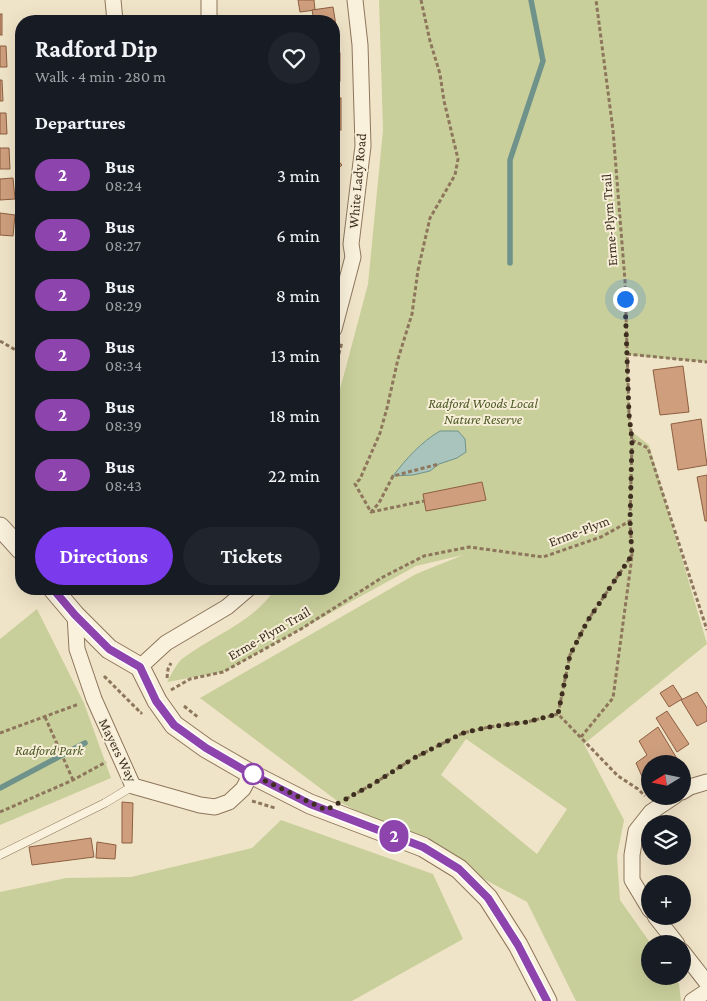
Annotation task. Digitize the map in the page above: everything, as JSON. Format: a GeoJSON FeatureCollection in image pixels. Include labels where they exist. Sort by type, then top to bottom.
{"type":"FeatureCollection","features":[{"type":"Feature","properties":{"kind":"street"},"geometry":{"type":"LineString","coordinates":[[113,0],[114,15]]}},
{"type":"Feature","properties":{"kind":"street"},"geometry":{"type":"LineString","coordinates":[[209,15],[210,0]]}},
{"type":"Feature","properties":{"kind":"street","name":"White Lady Road"},"geometry":{"type":"LineString","coordinates":[[340,306],[353,257],[351,244],[363,146],[360,45],[355,0]]}},
{"type":"Feature","properties":{"kind":"street"},"geometry":{"type":"LineString","coordinates":[[0,527],[15,543]]}},
{"type":"Feature","properties":{"kind":"street"},"geometry":{"type":"LineString","coordinates":[[58,595],[109,649],[140,667],[156,701],[174,725],[206,748],[251,774],[326,810],[423,847],[459,869],[488,898],[518,945],[547,1001]]}},
{"type":"Feature","properties":{"kind":"street"},"geometry":{"type":"LineString","coordinates":[[140,667],[166,643],[227,607],[241,595]]}},
{"type":"Feature","properties":{"kind":"street","name":"Mayers Way"},"geometry":{"type":"LineString","coordinates":[[75,615],[77,649],[94,699],[133,786],[200,805],[214,807],[229,802],[243,789],[251,774]]}},
{"type":"Feature","properties":{"kind":"street"},"geometry":{"type":"LineString","coordinates":[[691,787],[707,782]]}},
{"type":"Feature","properties":{"kind":"street"},"geometry":{"type":"LineString","coordinates":[[641,895],[632,880],[632,854],[636,831],[650,812],[662,805]]}},
{"type":"Feature","properties":{"kind":"street"},"geometry":{"type":"LineString","coordinates":[[691,963],[707,983]]}},
{"type":"Feature","properties":{"kind":"street"},"geometry":{"type":"LineString","coordinates":[[692,1001],[707,991]]}},
{"type":"Feature","properties":{"kind":"lane"},"geometry":{"type":"LineString","coordinates":[[0,855],[105,803],[133,786]]}},
{"type":"Feature","properties":{"kind":"path"},"geometry":{"type":"LineString","coordinates":[[371,512],[355,484],[360,479],[380,433],[398,359],[412,314],[418,270],[430,218],[455,176],[458,160],[444,101],[440,74],[421,0]]}},
{"type":"Feature","properties":{"kind":"path","name":"Erme-Plym Trail"},"geometry":{"type":"LineString","coordinates":[[581,737],[613,698],[632,555],[630,521],[632,440],[629,414],[624,281],[613,130],[596,0]]}},
{"type":"Feature","properties":{"kind":"path"},"geometry":{"type":"LineString","coordinates":[[0,341],[15,350]]}},
{"type":"Feature","properties":{"kind":"path"},"geometry":{"type":"LineString","coordinates":[[627,354],[707,362]]}},
{"type":"Feature","properties":{"kind":"path"},"geometry":{"type":"LineString","coordinates":[[632,440],[648,448],[707,630]]}},
{"type":"Feature","properties":{"kind":"path"},"geometry":{"type":"LineString","coordinates":[[371,512],[379,503],[393,476],[439,464]]}},
{"type":"Feature","properties":{"kind":"path"},"geometry":{"type":"LineString","coordinates":[[371,512],[424,501]]}},
{"type":"Feature","properties":{"kind":"path","name":"Erme-Plym"},"geometry":{"type":"LineString","coordinates":[[542,557],[601,537],[630,521]]}},
{"type":"Feature","properties":{"kind":"path","name":"Erme-Plym Trail"},"geometry":{"type":"LineString","coordinates":[[98,670],[141,713],[190,679],[223,672],[301,629],[383,577],[424,556],[469,547],[542,557]]}},
{"type":"Feature","properties":{"kind":"path"},"geometry":{"type":"LineString","coordinates":[[558,714],[570,655],[588,620],[632,555]]}},
{"type":"Feature","properties":{"kind":"path"},"geometry":{"type":"LineString","coordinates":[[174,658],[168,669],[167,682],[177,696]]}},
{"type":"Feature","properties":{"kind":"path"},"geometry":{"type":"LineString","coordinates":[[0,733],[94,699]]}},
{"type":"Feature","properties":{"kind":"path"},"geometry":{"type":"LineString","coordinates":[[181,703],[204,722]]}},
{"type":"Feature","properties":{"kind":"path"},"geometry":{"type":"LineString","coordinates":[[558,714],[618,776],[638,789],[657,808]]}},
{"type":"Feature","properties":{"kind":"path"},"geometry":{"type":"LineString","coordinates":[[326,810],[373,784],[414,758],[463,733],[489,727],[527,722],[558,714]]}},
{"type":"Feature","properties":{"kind":"path"},"geometry":{"type":"LineString","coordinates":[[45,717],[73,780]]}},
{"type":"Feature","properties":{"kind":"path"},"geometry":{"type":"LineString","coordinates":[[0,812],[73,780],[120,754]]}},
{"type":"Feature","properties":{"kind":"green space","name":"Radford Woods Local Nature Reserve"},"geometry":{"type":"Polygon","coordinates":[[[379,0],[707,0],[707,362],[627,355],[631,431],[649,445],[707,644],[584,744],[624,820],[617,856],[620,900],[645,935],[641,935],[641,985],[679,985],[681,1001],[576,1001],[527,902],[336,800],[200,698],[416,574],[463,555],[416,566],[223,672],[167,682],[182,659],[244,620],[256,611],[270,595],[340,595],[340,389],[368,284],[383,130],[379,0]],[[466,739],[441,775],[537,854],[567,809],[466,739]]]}},
{"type":"Feature","properties":{"kind":"green space","name":"Radford Park"},"geometry":{"type":"Polygon","coordinates":[[[37,609],[84,703],[111,778],[0,825],[0,639],[37,609]]]}},
{"type":"Feature","properties":{"kind":"green space"},"geometry":{"type":"Polygon","coordinates":[[[281,820],[433,874],[463,939],[352,1001],[0,1001],[0,892],[66,878],[131,877],[252,848],[281,820]]]}},
{"type":"Feature","properties":{"kind":"water"},"geometry":{"type":"Polygon","coordinates":[[[440,431],[458,431],[465,439],[466,452],[457,458],[439,464],[430,471],[413,475],[393,476],[414,451],[440,431]]]}},
{"type":"Feature","properties":{"kind":"building"},"geometry":{"type":"Polygon","coordinates":[[[298,0],[314,0],[315,10],[300,12],[298,0]]]}},
{"type":"Feature","properties":{"kind":"building"},"geometry":{"type":"Polygon","coordinates":[[[333,7],[334,15],[313,15],[312,10],[333,7]]]}},
{"type":"Feature","properties":{"kind":"building"},"geometry":{"type":"Polygon","coordinates":[[[0,14],[2,14],[2,35],[0,35],[0,14]]]}},
{"type":"Feature","properties":{"kind":"building"},"geometry":{"type":"Polygon","coordinates":[[[0,46],[6,46],[7,67],[0,67],[0,46]]]}},
{"type":"Feature","properties":{"kind":"building"},"geometry":{"type":"Polygon","coordinates":[[[0,80],[2,80],[3,101],[0,101],[0,80]]]}},
{"type":"Feature","properties":{"kind":"building"},"geometry":{"type":"Polygon","coordinates":[[[340,98],[341,98],[340,130],[340,98]]]}},
{"type":"Feature","properties":{"kind":"building"},"geometry":{"type":"Polygon","coordinates":[[[0,113],[6,113],[7,134],[0,134],[0,113]]]}},
{"type":"Feature","properties":{"kind":"building"},"geometry":{"type":"Polygon","coordinates":[[[0,148],[9,148],[10,169],[0,169],[0,148]]]}},
{"type":"Feature","properties":{"kind":"building"},"geometry":{"type":"Polygon","coordinates":[[[13,178],[15,199],[0,200],[0,179],[13,178]]]}},
{"type":"Feature","properties":{"kind":"building"},"geometry":{"type":"Polygon","coordinates":[[[0,213],[15,215],[13,236],[0,235],[0,213]]]}},
{"type":"Feature","properties":{"kind":"building"},"geometry":{"type":"Polygon","coordinates":[[[683,366],[689,412],[660,415],[653,370],[683,366]]]}},
{"type":"Feature","properties":{"kind":"building"},"geometry":{"type":"Polygon","coordinates":[[[701,419],[707,465],[678,470],[671,424],[701,419]]]}},
{"type":"Feature","properties":{"kind":"building"},"geometry":{"type":"Polygon","coordinates":[[[707,475],[707,521],[705,521],[697,477],[707,475]]]}},
{"type":"Feature","properties":{"kind":"building"},"geometry":{"type":"Polygon","coordinates":[[[482,482],[486,500],[426,511],[423,494],[482,482]]]}},
{"type":"Feature","properties":{"kind":"building"},"geometry":{"type":"Polygon","coordinates":[[[673,685],[682,699],[669,707],[660,693],[673,685]]]}},
{"type":"Feature","properties":{"kind":"building"},"geometry":{"type":"Polygon","coordinates":[[[697,692],[707,708],[707,721],[697,726],[681,700],[697,692]]]}},
{"type":"Feature","properties":{"kind":"building"},"geometry":{"type":"Polygon","coordinates":[[[667,711],[689,744],[677,752],[656,718],[667,711]]]}},
{"type":"Feature","properties":{"kind":"building"},"geometry":{"type":"Polygon","coordinates":[[[658,727],[675,755],[647,755],[639,741],[658,727]]]}},
{"type":"Feature","properties":{"kind":"building"},"geometry":{"type":"Polygon","coordinates":[[[641,759],[641,774],[636,763],[641,759]]]}},
{"type":"Feature","properties":{"kind":"building"},"geometry":{"type":"Polygon","coordinates":[[[122,802],[133,803],[132,843],[122,843],[122,802]]]}},
{"type":"Feature","properties":{"kind":"building"},"geometry":{"type":"Polygon","coordinates":[[[91,838],[94,857],[32,865],[29,847],[91,838]]]}},
{"type":"Feature","properties":{"kind":"building"},"geometry":{"type":"Polygon","coordinates":[[[97,842],[116,845],[115,859],[96,858],[97,842]]]}},
{"type":"Feature","properties":{"kind":"waterway"},"geometry":{"type":"LineString","coordinates":[[510,263],[510,160],[543,61],[531,0]]}},
{"type":"Feature","properties":{"kind":"waterway"},"geometry":{"type":"LineString","coordinates":[[0,788],[85,743]]}},
{"type":"Feature","properties":{"kind":"bus line","name":"2"},"geometry":{"type":"LineString","coordinates":[[58,595],[109,649],[140,667],[156,701],[174,725],[206,748],[251,774],[310,804],[423,847],[459,869],[488,898],[518,945],[547,1001]]}},
{"type":"Feature","properties":{"kind":"route"},"geometry":{"type":"LineString","coordinates":[[253,774],[251,774],[310,804],[326,810],[373,784],[414,758],[463,733],[489,727],[527,722],[558,714],[570,655],[588,620],[632,555],[630,521],[632,440],[629,414],[625,299]]}}]}
